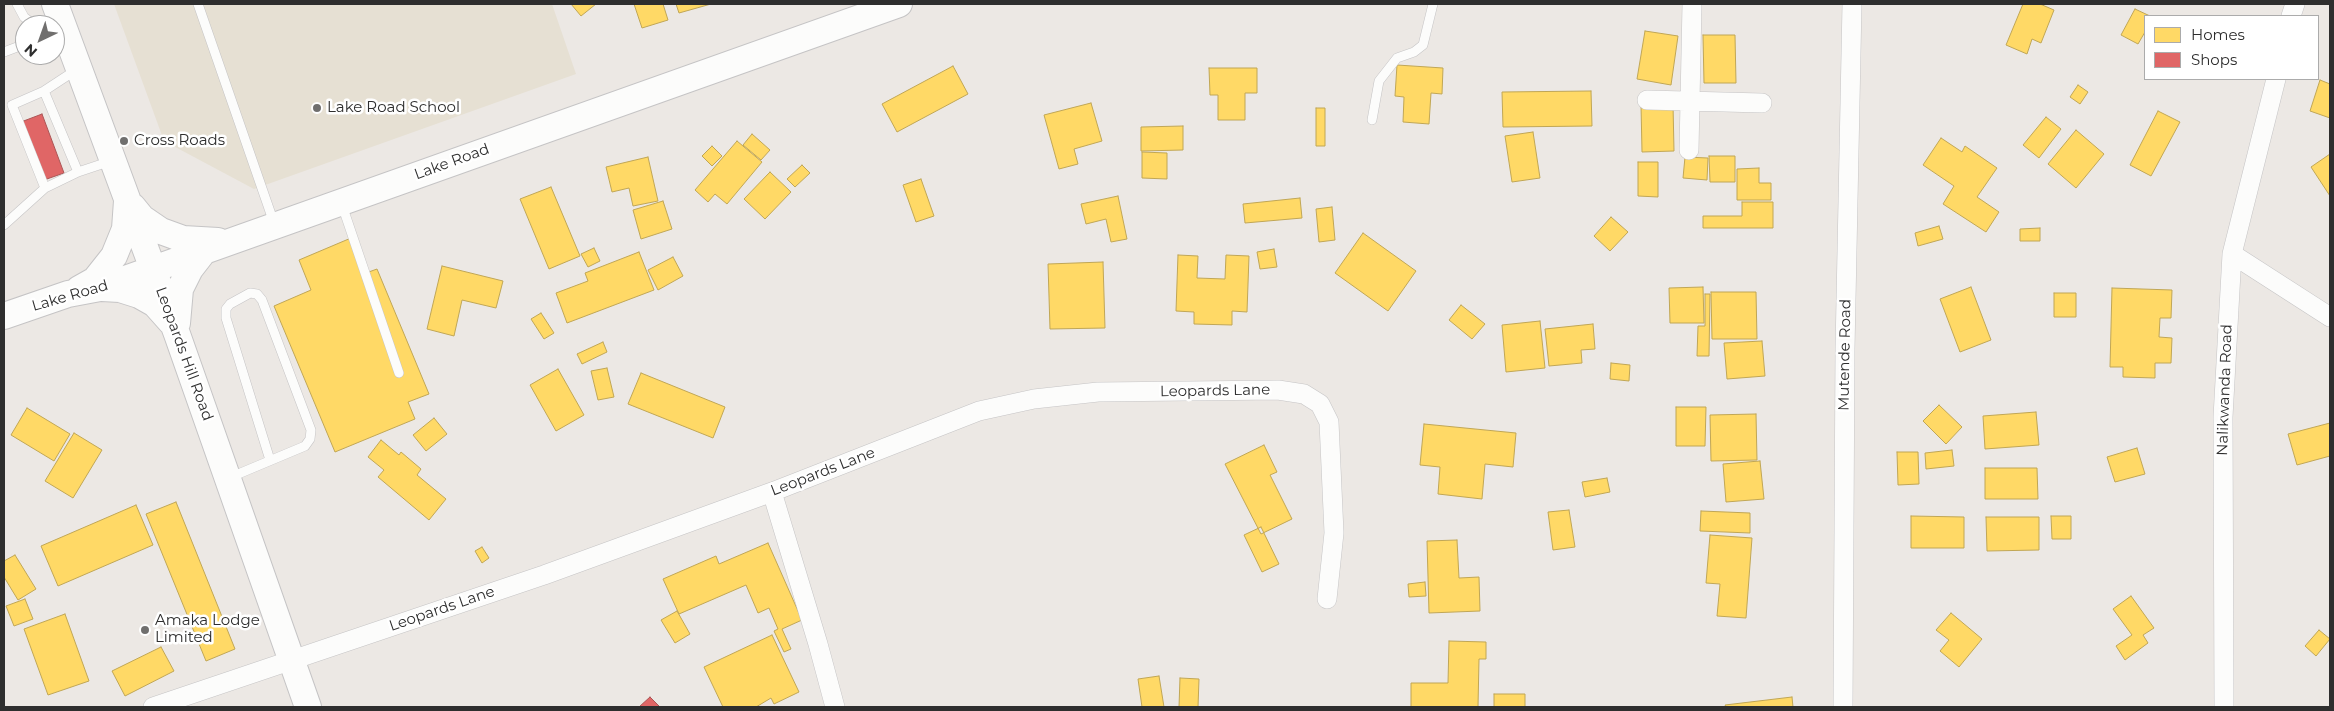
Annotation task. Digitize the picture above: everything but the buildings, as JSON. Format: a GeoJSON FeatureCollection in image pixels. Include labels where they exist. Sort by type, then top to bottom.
{"type":"FeatureCollection","features":[{"type":"Feature","properties":{"kind":"main road","name":"Lake Road"},"geometry":{"type":"LineString","coordinates":[[4,316],[68,294],[100,288],[900,4]]}},
{"type":"Feature","properties":{"kind":"main road","name":"Leopards Hill Road"},"geometry":{"type":"LineString","coordinates":[[65,41],[79,68],[178,334],[308,707]]}},
{"type":"Feature","properties":{"kind":"main road"},"geometry":{"type":"LineString","coordinates":[[128,200],[142,218],[161,231],[182,240],[230,241]]}},
{"type":"Feature","properties":{"kind":"main road"},"geometry":{"type":"LineString","coordinates":[[68,294],[95,280],[114,256],[125,229],[128,200]]}},
{"type":"Feature","properties":{"kind":"main road"},"geometry":{"type":"LineString","coordinates":[[178,334],[177,311],[180,289],[190,269],[204,251]]}},
{"type":"Feature","properties":{"kind":"main road"},"geometry":{"type":"LineString","coordinates":[[100,288],[120,289],[139,295],[155,304],[168,317],[178,334]]}},
{"type":"Feature","properties":{"kind":"street"},"geometry":{"type":"LineString","coordinates":[[1689,150],[1692,4]]}},
{"type":"Feature","properties":{"kind":"street","name":"Mutende Road"},"geometry":{"type":"LineString","coordinates":[[1843,707],[1845,330],[1852,4]]}},
{"type":"Feature","properties":{"kind":"street","name":"Nalikwanda Road"},"geometry":{"type":"LineString","coordinates":[[2224,707],[2223,417],[2232,254],[2276,80]]}},
{"type":"Feature","properties":{"kind":"street"},"geometry":{"type":"LineString","coordinates":[[1647,100],[1762,104]]}},
{"type":"Feature","properties":{"kind":"street"},"geometry":{"type":"LineString","coordinates":[[2232,254],[2330,317]]}},
{"type":"Feature","properties":{"kind":"street","name":"Leopards Lane"},"geometry":{"type":"LineString","coordinates":[[153,707],[535,578],[772,492],[979,411],[1034,399],[1098,392],[1278,390],[1304,394],[1320,404],[1329,422],[1334,533],[1328,599]]}},
{"type":"Feature","properties":{"kind":"street"},"geometry":{"type":"LineString","coordinates":[[772,492],[835,707]]}},
{"type":"Feature","properties":{"kind":"lane"},"geometry":{"type":"LineString","coordinates":[[198,4],[275,225]]}},
{"type":"Feature","properties":{"kind":"lane"},"geometry":{"type":"LineString","coordinates":[[1372,120],[1379,81],[1397,58],[1414,52],[1423,45],[1433,4]]}},
{"type":"Feature","properties":{"kind":"lane"},"geometry":{"type":"LineString","coordinates":[[45,188],[12,105],[44,91],[79,68]]}},
{"type":"Feature","properties":{"kind":"lane"},"geometry":{"type":"LineString","coordinates":[[44,91],[78,172]]}},
{"type":"Feature","properties":{"kind":"lane"},"geometry":{"type":"LineString","coordinates":[[4,225],[45,188],[78,172],[113,160]]}},
{"type":"Feature","properties":{"kind":"lane"},"geometry":{"type":"LineString","coordinates":[[341,202],[399,373]]}},
{"type":"Feature","properties":{"kind":"lane"},"geometry":{"type":"LineString","coordinates":[[228,478],[305,446],[310,439],[310,430],[262,300],[257,294],[250,293],[230,304],[226,309],[226,318],[270,460]]}},
{"type":"Feature","properties":{"kind":"shaded area","name":"Lake Road School"},"geometry":{"type":"Polygon","coordinates":[[[114,4],[552,4],[576,74],[254,189],[164,141],[114,4]]]}},
{"type":"Feature","properties":{"kind":"place","name":"Lake Road School"},"geometry":{"type":"Point","coordinates":[317,108]}},
{"type":"Feature","properties":{"kind":"place","name":"Cross Roads"},"geometry":{"type":"Point","coordinates":[124,141]}},
{"type":"Feature","properties":{"kind":"place","name":"Amaka Lodge Limited"},"geometry":{"type":"Point","coordinates":[145,630]}}]}
